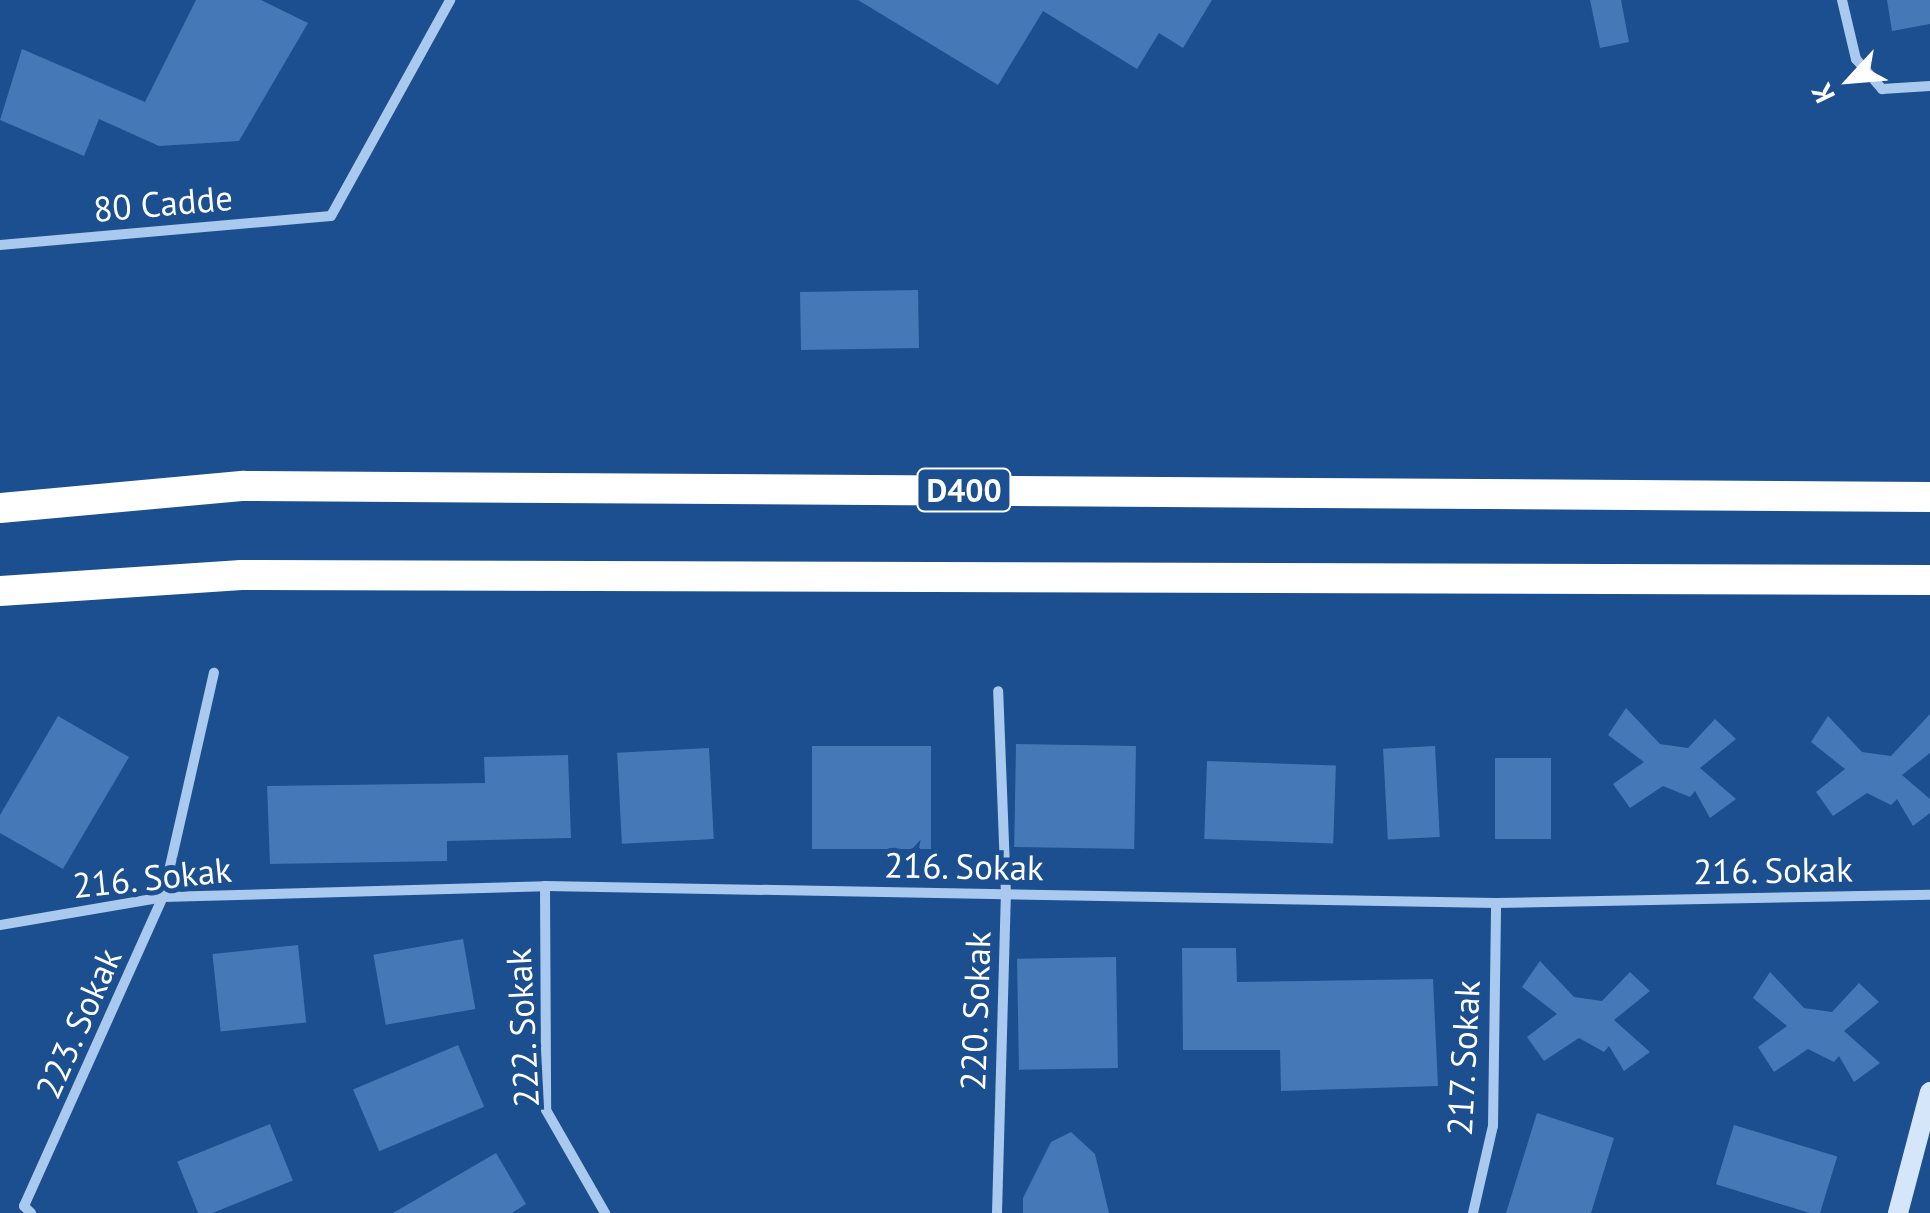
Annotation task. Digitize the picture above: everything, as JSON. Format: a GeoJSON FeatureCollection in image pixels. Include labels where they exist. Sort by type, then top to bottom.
{"type":"FeatureCollection","features":[{"type":"Feature","properties":{"kind":"highway","name":"D400"},"geometry":{"type":"LineString","coordinates":[[0,508],[244,486],[1930,497]]}},
{"type":"Feature","properties":{"kind":"highway"},"geometry":{"type":"LineString","coordinates":[[0,591],[241,574],[1930,580]]}},
{"type":"Feature","properties":{"kind":"main road"},"geometry":{"type":"LineString","coordinates":[[1898,1213],[1930,1092]]}},
{"type":"Feature","properties":{"kind":"street","name":"80 Cadde"},"geometry":{"type":"LineString","coordinates":[[0,245],[332,216],[450,0]]}},
{"type":"Feature","properties":{"kind":"street"},"geometry":{"type":"LineString","coordinates":[[1842,0],[1856,59],[1882,89],[1930,86]]}},
{"type":"Feature","properties":{"kind":"street","name":"223. Sokak"},"geometry":{"type":"LineString","coordinates":[[24,1211],[163,897],[214,674]]}},
{"type":"Feature","properties":{"kind":"street","name":"220. Sokak"},"geometry":{"type":"LineString","coordinates":[[997,1213],[1006,894],[998,691]]}},
{"type":"Feature","properties":{"kind":"street","name":"216. Sokak"},"geometry":{"type":"LineString","coordinates":[[0,925],[163,897],[545,886],[1496,903],[1930,895]]}},
{"type":"Feature","properties":{"kind":"street","name":"222. Sokak"},"geometry":{"type":"LineString","coordinates":[[545,886],[546,1110],[606,1213]]}},
{"type":"Feature","properties":{"kind":"street","name":"217. Sokak"},"geometry":{"type":"LineString","coordinates":[[1473,1213],[1492,1126],[1496,903]]}},
{"type":"Feature","properties":{"kind":"building"},"geometry":{"type":"Polygon","coordinates":[[[196,0],[261,0],[308,23],[239,141],[159,146],[99,119],[84,156],[0,120],[22,49],[145,102],[196,0]]]}},
{"type":"Feature","properties":{"kind":"building"},"geometry":{"type":"Polygon","coordinates":[[[858,0],[1212,0],[1183,48],[1159,33],[1137,69],[1043,11],[998,85],[858,0]]]}},
{"type":"Feature","properties":{"kind":"building"},"geometry":{"type":"Polygon","coordinates":[[[1590,0],[1621,0],[1629,42],[1600,48],[1590,0]]]}},
{"type":"Feature","properties":{"kind":"building"},"geometry":{"type":"Polygon","coordinates":[[[1887,0],[1930,0],[1930,24],[1892,31],[1887,0]]]}},
{"type":"Feature","properties":{"kind":"building"},"geometry":{"type":"Polygon","coordinates":[[[918,290],[919,348],[801,350],[800,292],[918,290]]]}},
{"type":"Feature","properties":{"kind":"building"},"geometry":{"type":"Polygon","coordinates":[[[1626,708],[1660,744],[1688,748],[1715,719],[1736,739],[1700,768],[1736,799],[1710,818],[1695,791],[1690,797],[1663,786],[1630,808],[1613,784],[1644,762],[1608,735],[1626,708]]]}},
{"type":"Feature","properties":{"kind":"building"},"geometry":{"type":"Polygon","coordinates":[[[1930,714],[1930,753],[1902,775],[1930,799],[1930,813],[1913,826],[1897,799],[1891,805],[1867,793],[1833,816],[1816,792],[1845,769],[1811,742],[1828,716],[1862,752],[1891,756],[1930,714]]]}},
{"type":"Feature","properties":{"kind":"building"},"geometry":{"type":"Polygon","coordinates":[[[58,716],[129,757],[63,869],[0,833],[0,815],[58,716]]]}},
{"type":"Feature","properties":{"kind":"building"},"geometry":{"type":"Polygon","coordinates":[[[1016,744],[1136,746],[1134,849],[1014,847],[1016,744]]]}},
{"type":"Feature","properties":{"kind":"building"},"geometry":{"type":"Polygon","coordinates":[[[812,746],[931,746],[931,849],[812,849],[812,746]]]}},
{"type":"Feature","properties":{"kind":"building"},"geometry":{"type":"Polygon","coordinates":[[[1435,746],[1440,837],[1388,840],[1383,749],[1435,746]]]}},
{"type":"Feature","properties":{"kind":"building"},"geometry":{"type":"Polygon","coordinates":[[[709,748],[714,839],[622,844],[617,753],[709,748]]]}},
{"type":"Feature","properties":{"kind":"building"},"geometry":{"type":"Polygon","coordinates":[[[568,755],[571,838],[447,841],[447,861],[270,864],[267,786],[485,783],[484,757],[568,755]]]}},
{"type":"Feature","properties":{"kind":"building"},"geometry":{"type":"Polygon","coordinates":[[[1495,758],[1551,758],[1551,839],[1495,839],[1495,758]]]}},
{"type":"Feature","properties":{"kind":"building"},"geometry":{"type":"Polygon","coordinates":[[[1207,761],[1336,766],[1333,843],[1204,839],[1207,761]]]}},
{"type":"Feature","properties":{"kind":"building"},"geometry":{"type":"Polygon","coordinates":[[[463,939],[475,1009],[386,1025],[373,955],[463,939]]]}},
{"type":"Feature","properties":{"kind":"building"},"geometry":{"type":"Polygon","coordinates":[[[298,945],[306,1023],[221,1032],[212,954],[298,945]]]}},
{"type":"Feature","properties":{"kind":"building"},"geometry":{"type":"Polygon","coordinates":[[[1182,948],[1236,948],[1237,982],[1433,979],[1438,1086],[1281,1091],[1280,1050],[1183,1050],[1182,948]]]}},
{"type":"Feature","properties":{"kind":"building"},"geometry":{"type":"Polygon","coordinates":[[[1116,957],[1118,1068],[1019,1070],[1017,959],[1116,957]]]}},
{"type":"Feature","properties":{"kind":"building"},"geometry":{"type":"Polygon","coordinates":[[[1540,961],[1574,997],[1602,1001],[1630,972],[1650,991],[1614,1020],[1650,1052],[1624,1071],[1609,1046],[1604,1052],[1579,1038],[1544,1061],[1527,1037],[1557,1014],[1522,987],[1540,961]]]}},
{"type":"Feature","properties":{"kind":"building"},"geometry":{"type":"Polygon","coordinates":[[[1770,972],[1804,1008],[1832,1012],[1859,983],[1879,1002],[1844,1031],[1880,1063],[1854,1082],[1839,1056],[1834,1062],[1808,1049],[1774,1072],[1758,1047],[1787,1026],[1753,998],[1770,972]]]}},
{"type":"Feature","properties":{"kind":"building"},"geometry":{"type":"Polygon","coordinates":[[[458,1045],[484,1107],[379,1151],[353,1090],[458,1045]]]}},
{"type":"Feature","properties":{"kind":"building"},"geometry":{"type":"Polygon","coordinates":[[[1537,1113],[1614,1138],[1591,1213],[1506,1213],[1537,1113]]]}},
{"type":"Feature","properties":{"kind":"building"},"geometry":{"type":"Polygon","coordinates":[[[270,1124],[293,1181],[213,1213],[198,1213],[177,1161],[270,1124]]]}},
{"type":"Feature","properties":{"kind":"building"},"geometry":{"type":"Polygon","coordinates":[[[1734,1125],[1837,1157],[1820,1213],[1716,1184],[1734,1125]]]}},
{"type":"Feature","properties":{"kind":"building"},"geometry":{"type":"Polygon","coordinates":[[[1071,1132],[1095,1154],[1109,1213],[1023,1213],[1023,1198],[1051,1142],[1071,1132]]]}},
{"type":"Feature","properties":{"kind":"building"},"geometry":{"type":"Polygon","coordinates":[[[496,1153],[526,1204],[512,1213],[393,1213],[496,1153]]]}}]}
